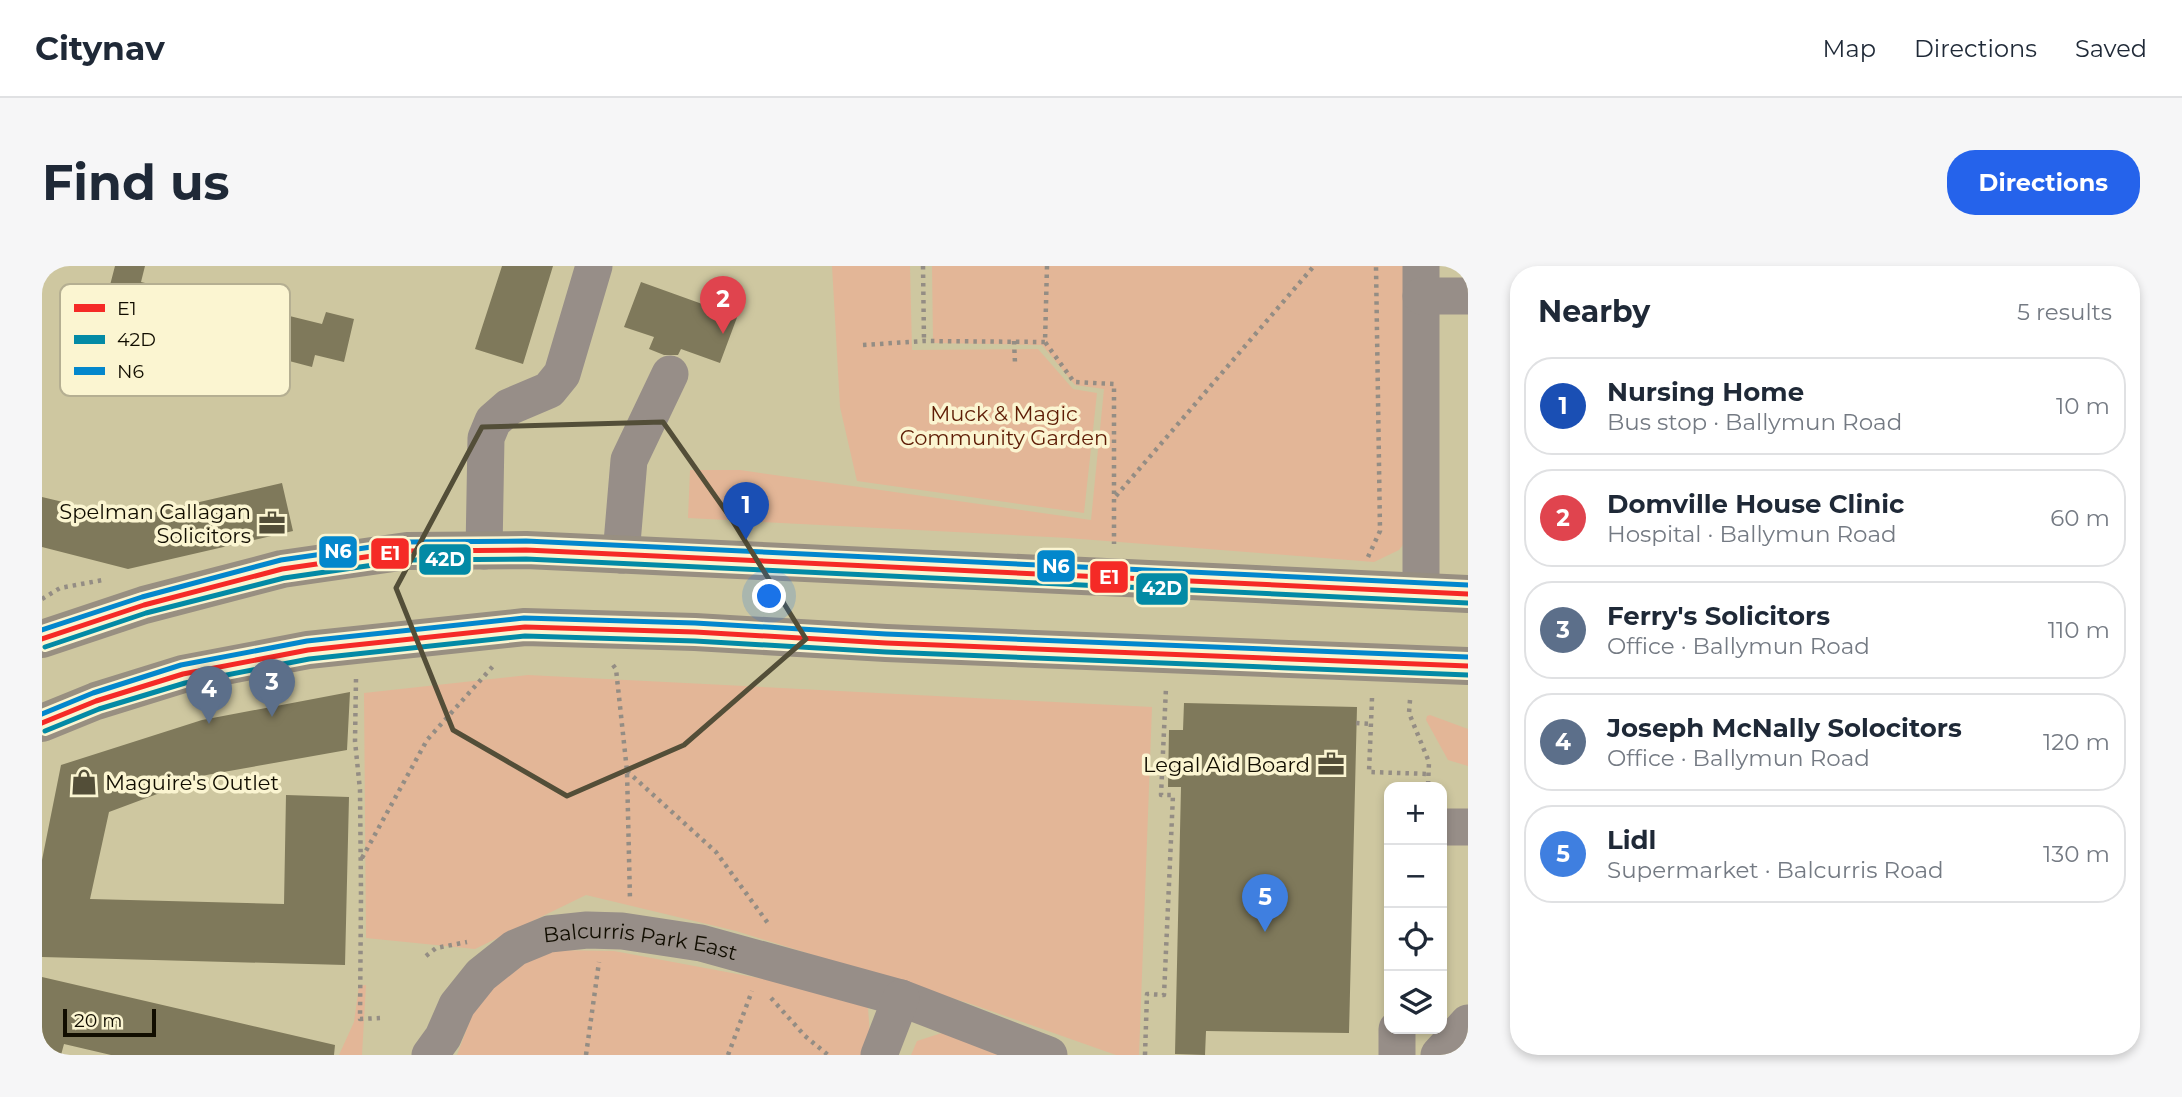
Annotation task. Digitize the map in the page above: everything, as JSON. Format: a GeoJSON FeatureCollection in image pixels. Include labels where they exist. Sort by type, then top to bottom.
{"type":"FeatureCollection","features":[{"type":"Feature","properties":{"kind":"main road"},"geometry":{"type":"LineString","coordinates":[[42,639],[144,605],[282,569],[407,551],[621,555],[1468,594]]}},
{"type":"Feature","properties":{"kind":"main road"},"geometry":{"type":"LineString","coordinates":[[42,723],[96,701],[183,674],[308,650],[524,627],[1468,666]]}},
{"type":"Feature","properties":{"kind":"street"},"geometry":{"type":"LineString","coordinates":[[484,551],[486,438],[493,421],[509,407],[549,390],[562,374],[594,266]]}},
{"type":"Feature","properties":{"kind":"street"},"geometry":{"type":"LineString","coordinates":[[1421,592],[1421,281],[1468,296]]}},
{"type":"Feature","properties":{"kind":"street"},"geometry":{"type":"LineString","coordinates":[[621,555],[629,460],[670,374]]}},
{"type":"Feature","properties":{"kind":"street"},"geometry":{"type":"LineString","coordinates":[[1447,827],[1468,828]]}},
{"type":"Feature","properties":{"kind":"street","name":"Balcurris Park East"},"geometry":{"type":"LineString","coordinates":[[430,1055],[443,1037],[457,1004],[481,975],[514,948],[549,934],[612,931],[701,943],[761,968],[901,998],[1049,1055]]}},
{"type":"Feature","properties":{"kind":"street"},"geometry":{"type":"LineString","coordinates":[[879,1055],[901,998]]}},
{"type":"Feature","properties":{"kind":"street"},"geometry":{"type":"LineString","coordinates":[[1439,1055],[1468,1023]]}},
{"type":"Feature","properties":{"kind":"street"},"geometry":{"type":"LineString","coordinates":[[1396,1055],[1397,1034]]}},
{"type":"Feature","properties":{"kind":"path"},"geometry":{"type":"LineString","coordinates":[[923,266],[924,341]]}},
{"type":"Feature","properties":{"kind":"path"},"geometry":{"type":"LineString","coordinates":[[1047,266],[1045,342],[1074,382],[1114,384],[1114,548]]}},
{"type":"Feature","properties":{"kind":"path"},"geometry":{"type":"LineString","coordinates":[[1114,497],[1314,266]]}},
{"type":"Feature","properties":{"kind":"path"},"geometry":{"type":"LineString","coordinates":[[1355,557],[1368,557],[1380,531],[1376,266]]}},
{"type":"Feature","properties":{"kind":"path"},"geometry":{"type":"LineString","coordinates":[[863,345],[924,341],[1045,342]]}},
{"type":"Feature","properties":{"kind":"path"},"geometry":{"type":"LineString","coordinates":[[1014,341],[1015,363]]}},
{"type":"Feature","properties":{"kind":"path"},"geometry":{"type":"LineString","coordinates":[[42,598],[60,588],[114,578]]}},
{"type":"Feature","properties":{"kind":"path"},"geometry":{"type":"LineString","coordinates":[[586,1055],[612,931],[631,895],[627,771],[616,669],[609,658]]}},
{"type":"Feature","properties":{"kind":"path"},"geometry":{"type":"LineString","coordinates":[[360,862],[427,740],[499,659]]}},
{"type":"Feature","properties":{"kind":"path"},"geometry":{"type":"LineString","coordinates":[[356,672],[355,741],[360,790],[363,956],[360,1019],[380,1018]]}},
{"type":"Feature","properties":{"kind":"path"},"geometry":{"type":"LineString","coordinates":[[1144,1055],[1147,994],[1164,995],[1172,795],[1161,795],[1166,688]]}},
{"type":"Feature","properties":{"kind":"path"},"geometry":{"type":"LineString","coordinates":[[1372,698],[1370,772],[1429,774]]}},
{"type":"Feature","properties":{"kind":"path"},"geometry":{"type":"LineString","coordinates":[[1410,700],[1409,713],[1429,762],[1428,782]]}},
{"type":"Feature","properties":{"kind":"path"},"geometry":{"type":"LineString","coordinates":[[1356,723],[1371,723]]}},
{"type":"Feature","properties":{"kind":"path"},"geometry":{"type":"LineString","coordinates":[[627,771],[716,852],[772,929],[761,968],[728,1055]]}},
{"type":"Feature","properties":{"kind":"path"},"geometry":{"type":"LineString","coordinates":[[761,968],[775,1003],[805,1036],[828,1055]]}},
{"type":"Feature","properties":{"kind":"highlighted area"},"geometry":{"type":"Polygon","coordinates":[[[663,422],[732,520],[806,639],[684,745],[567,796],[453,730],[396,588],[482,427],[663,422]]]}},
{"type":"Feature","properties":{"kind":"green space","name":"Muck & Magic Community Garden"},"geometry":{"type":"Polygon","coordinates":[[[832,266],[910,266],[912,350],[1038,349],[1073,389],[1097,393],[1084,513],[857,481],[840,407],[832,266]]]}},
{"type":"Feature","properties":{"kind":"green space"},"geometry":{"type":"Polygon","coordinates":[[[932,266],[1406,266],[1412,533],[1399,550],[1374,562],[1068,538],[688,518],[690,470],[740,470],[1091,520],[1104,389],[1075,385],[1042,345],[933,343],[932,266]]]}},
{"type":"Feature","properties":{"kind":"green space"},"geometry":{"type":"Polygon","coordinates":[[[528,675],[1152,707],[1139,1055],[1116,1055],[971,1004],[736,931],[586,895],[475,949],[366,938],[364,693],[528,675]]]}},
{"type":"Feature","properties":{"kind":"green space"},"geometry":{"type":"Polygon","coordinates":[[[1430,715],[1468,729],[1468,766],[1448,760],[1426,720],[1430,715]]]}},
{"type":"Feature","properties":{"kind":"green space"},"geometry":{"type":"Polygon","coordinates":[[[548,950],[614,951],[855,996],[868,1008],[870,1036],[865,1055],[457,1055],[482,988],[548,950]]]}},
{"type":"Feature","properties":{"kind":"green space"},"geometry":{"type":"Polygon","coordinates":[[[366,985],[362,1055],[339,1055],[354,1022],[359,986],[366,985]]]}},
{"type":"Feature","properties":{"kind":"green space"},"geometry":{"type":"Polygon","coordinates":[[[951,1030],[998,1055],[911,1055],[917,1041],[951,1030]]]}},
{"type":"Feature","properties":{"kind":"building"},"geometry":{"type":"Polygon","coordinates":[[[115,266],[145,266],[141,282],[149,284],[110,284],[115,266]]]}},
{"type":"Feature","properties":{"kind":"building"},"geometry":{"type":"Polygon","coordinates":[[[502,266],[553,266],[523,364],[475,349],[502,266]]]}},
{"type":"Feature","properties":{"kind":"building"},"geometry":{"type":"Polygon","coordinates":[[[641,282],[705,305],[710,292],[742,304],[720,363],[681,349],[678,355],[664,355],[649,349],[654,337],[624,327],[641,282]]]}},
{"type":"Feature","properties":{"kind":"building"},"geometry":{"type":"Polygon","coordinates":[[[326,312],[354,319],[344,362],[315,355],[312,367],[290,361],[290,316],[322,324],[326,312]]]}},
{"type":"Feature","properties":{"kind":"building"},"geometry":{"type":"Polygon","coordinates":[[[282,483],[293,531],[128,569],[42,547],[42,497],[130,518],[282,483]]]}},
{"type":"Feature","properties":{"kind":"building"},"geometry":{"type":"Polygon","coordinates":[[[350,692],[347,750],[184,779],[184,784],[109,812],[90,899],[284,904],[286,795],[349,797],[345,965],[42,957],[42,860],[61,765],[202,720],[350,692]]]}},
{"type":"Feature","properties":{"kind":"building"},"geometry":{"type":"Polygon","coordinates":[[[1184,703],[1357,707],[1349,1033],[1206,1031],[1205,1055],[1175,1054],[1181,787],[1168,787],[1169,730],[1183,730],[1184,703]]]}},
{"type":"Feature","properties":{"kind":"building"},"geometry":{"type":"Polygon","coordinates":[[[42,977],[335,1045],[334,1055],[111,1055],[64,1044],[61,1055],[42,1055],[42,977]]]}},
{"type":"Feature","properties":{"kind":"transit line","name":"N6"},"geometry":{"type":"LineString","coordinates":[[42,630],[142,597],[281,560],[406,542],[526,541],[1468,585]]}},
{"type":"Feature","properties":{"kind":"transit line","name":"E1"},"geometry":{"type":"LineString","coordinates":[[42,639],[144,605],[282,569],[407,551],[526,550],[1468,594]]}},
{"type":"Feature","properties":{"kind":"transit line","name":"42D"},"geometry":{"type":"LineString","coordinates":[[45,647],[146,613],[284,578],[408,560],[526,559],[1468,603]]}},
{"type":"Feature","properties":{"kind":"transit line","name":"N6"},"geometry":{"type":"LineString","coordinates":[[42,714],[93,693],[181,665],[307,641],[524,618],[1468,657]]}},
{"type":"Feature","properties":{"kind":"transit line","name":"E1"},"geometry":{"type":"LineString","coordinates":[[42,723],[96,701],[183,674],[308,650],[525,627],[1468,666]]}},
{"type":"Feature","properties":{"kind":"transit line","name":"42D"},"geometry":{"type":"LineString","coordinates":[[45,731],[99,709],[185,683],[309,659],[525,636],[1468,675]]}},
{"type":"Feature","properties":{"kind":"place","name":"Domville House Clinic"},"geometry":{"type":"Point","coordinates":[723,334]}},
{"type":"Feature","properties":{"kind":"place","name":"Spelman Callagan Solicitors"},"geometry":{"type":"Point","coordinates":[272,523]}},
{"type":"Feature","properties":{"kind":"place","name":"Nursing Home"},"geometry":{"type":"Point","coordinates":[746,540]}},
{"type":"Feature","properties":{"kind":"place","name":"Ferry's Solicitors"},"geometry":{"type":"Point","coordinates":[272,717]}},
{"type":"Feature","properties":{"kind":"place","name":"Joseph McNally Solocitors"},"geometry":{"type":"Point","coordinates":[209,724]}},
{"type":"Feature","properties":{"kind":"place","name":"Legal Aid Board"},"geometry":{"type":"Point","coordinates":[1331,764]}},
{"type":"Feature","properties":{"kind":"place","name":"Maguire's Outlet"},"geometry":{"type":"Point","coordinates":[84,782]}},
{"type":"Feature","properties":{"kind":"place","name":"Lidl"},"geometry":{"type":"Point","coordinates":[1265,932]}}]}
